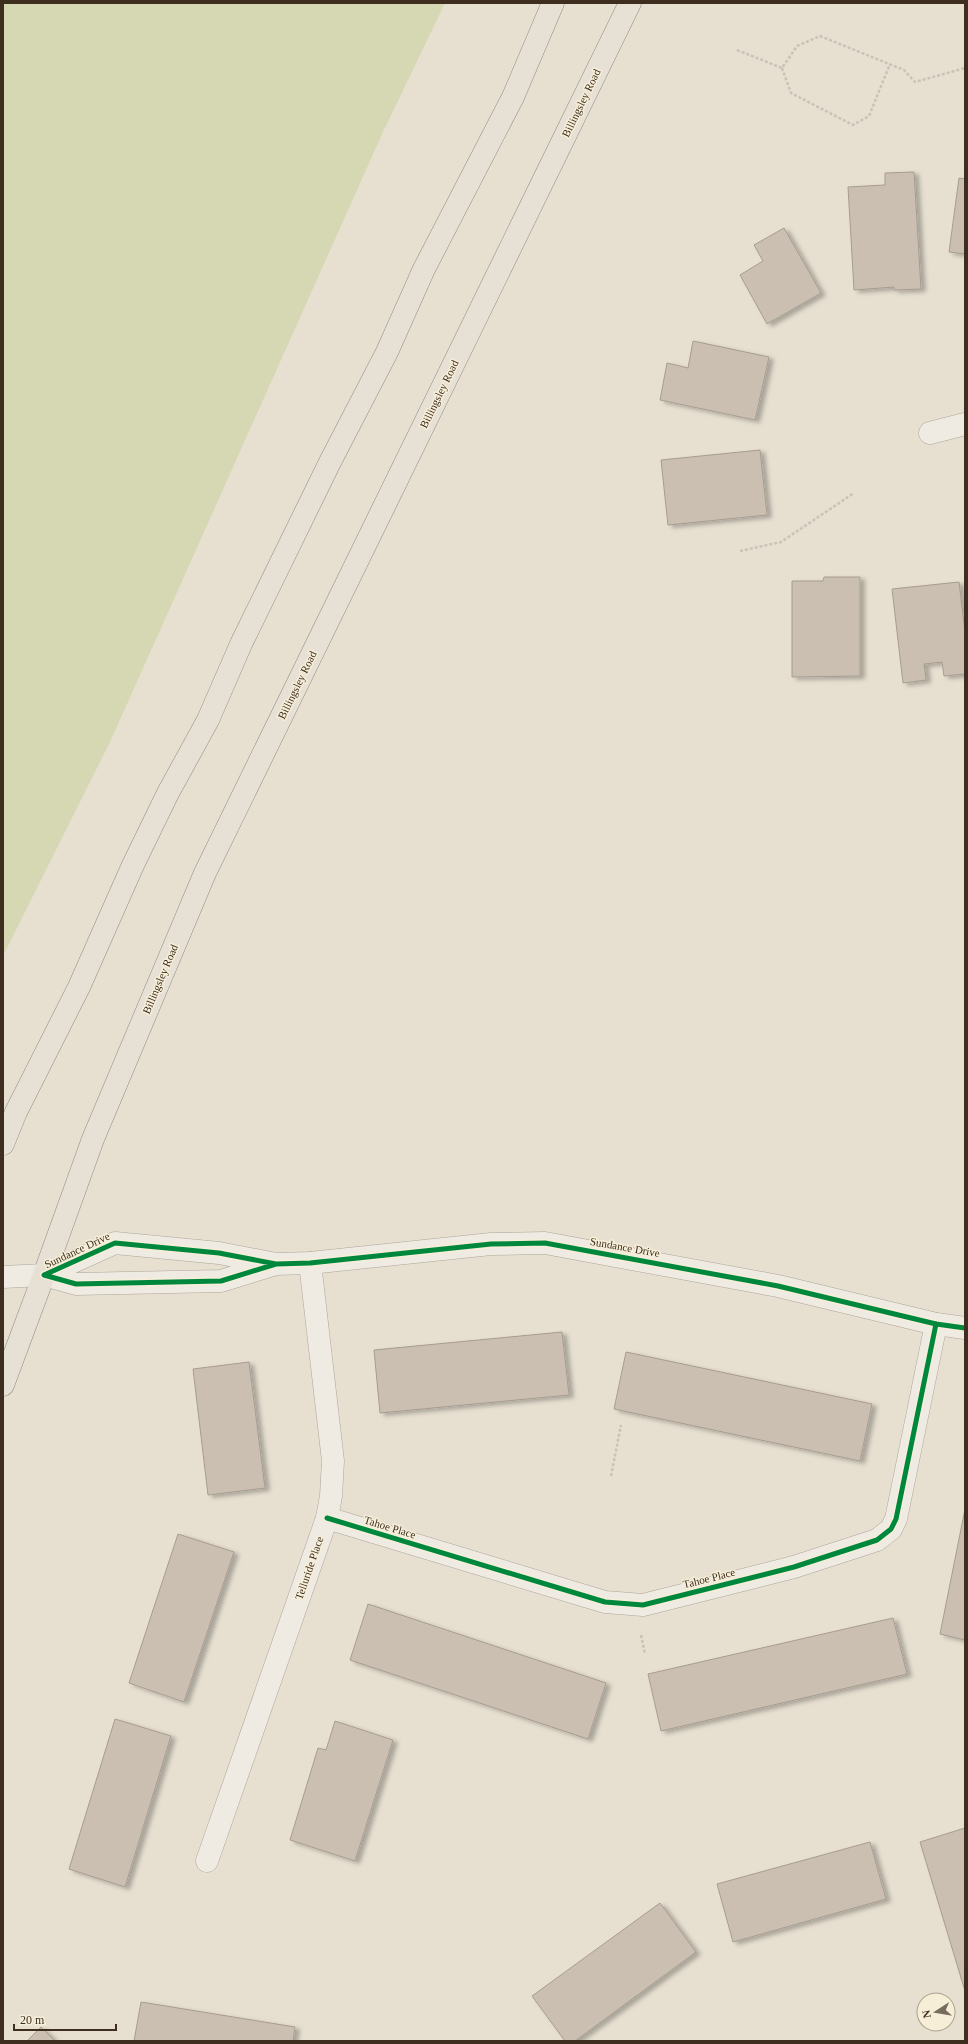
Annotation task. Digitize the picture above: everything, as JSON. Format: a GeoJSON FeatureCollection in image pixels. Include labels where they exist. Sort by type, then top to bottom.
{"type":"FeatureCollection","features":[{"type":"Feature","properties":{"kind":"main road"},"geometry":{"type":"LineString","coordinates":[[3,1144],[16,1112],[79,987],[133,864],[168,793],[208,720],[241,644],[330,462],[387,352],[424,269],[513,97],[553,3]]}},
{"type":"Feature","properties":{"kind":"main road","name":"Billingsley Road"},"geometry":{"type":"LineString","coordinates":[[3,1385],[44,1276],[92,1139],[205,873],[630,3]]}},
{"type":"Feature","properties":{"kind":"street"},"geometry":{"type":"LineString","coordinates":[[930,433],[965,424]]}},
{"type":"Feature","properties":{"kind":"street","name":"Sundance Drive"},"geometry":{"type":"LineString","coordinates":[[44,1276],[115,1243],[219,1253],[276,1264],[310,1263],[491,1244],[545,1243],[778,1286],[936,1324],[965,1328]]}},
{"type":"Feature","properties":{"kind":"street","name":"Telluride Place"},"geometry":{"type":"LineString","coordinates":[[207,1861],[327,1518],[331,1496],[333,1461],[310,1263]]}},
{"type":"Feature","properties":{"kind":"street","name":"Sundance Drive"},"geometry":{"type":"LineString","coordinates":[[3,1277],[44,1276],[76,1284],[221,1281],[276,1264]]}},
{"type":"Feature","properties":{"kind":"street","name":"Tahoe Place"},"geometry":{"type":"LineString","coordinates":[[327,1518],[612,1603],[643,1605],[815,1560],[877,1540],[891,1529],[896,1518],[936,1324]]}},
{"type":"Feature","properties":{"kind":"path"},"geometry":{"type":"LineString","coordinates":[[782,68],[797,46],[820,36],[904,70],[915,82],[965,68]]}},
{"type":"Feature","properties":{"kind":"path"},"geometry":{"type":"LineString","coordinates":[[737,50],[782,68],[792,93],[853,125],[869,116],[890,64]]}},
{"type":"Feature","properties":{"kind":"path"},"geometry":{"type":"LineString","coordinates":[[740,551],[781,542],[854,493]]}},
{"type":"Feature","properties":{"kind":"path"},"geometry":{"type":"LineString","coordinates":[[611,1476],[621,1425]]}},
{"type":"Feature","properties":{"kind":"green space"},"geometry":{"type":"Polygon","coordinates":[[[3,3],[445,3],[383,132],[110,742],[3,956],[3,3]]]}},
{"type":"Feature","properties":{"kind":"building"},"geometry":{"type":"Polygon","coordinates":[[[914,172],[921,289],[894,290],[894,287],[854,290],[848,187],[885,185],[885,173],[914,172]]]}},
{"type":"Feature","properties":{"kind":"building"},"geometry":{"type":"Polygon","coordinates":[[[959,178],[965,179],[965,254],[949,252],[959,178]]]}},
{"type":"Feature","properties":{"kind":"building"},"geometry":{"type":"Polygon","coordinates":[[[784,228],[821,293],[767,324],[740,275],[763,261],[754,245],[784,228]]]}},
{"type":"Feature","properties":{"kind":"building"},"geometry":{"type":"Polygon","coordinates":[[[693,341],[769,357],[755,420],[660,400],[667,363],[688,368],[693,341]]]}},
{"type":"Feature","properties":{"kind":"building"},"geometry":{"type":"Polygon","coordinates":[[[760,450],[767,515],[668,525],[661,460],[760,450]]]}},
{"type":"Feature","properties":{"kind":"building"},"geometry":{"type":"Polygon","coordinates":[[[824,577],[860,577],[860,676],[792,677],[792,581],[823,581],[824,577]]]}},
{"type":"Feature","properties":{"kind":"building"},"geometry":{"type":"Polygon","coordinates":[[[959,582],[965,632],[965,674],[944,676],[942,662],[924,664],[926,680],[903,683],[892,589],[959,582]]]}},
{"type":"Feature","properties":{"kind":"building"},"geometry":{"type":"Polygon","coordinates":[[[562,1332],[569,1395],[380,1413],[374,1350],[562,1332]]]}},
{"type":"Feature","properties":{"kind":"building"},"geometry":{"type":"Polygon","coordinates":[[[626,1352],[872,1404],[860,1461],[614,1409],[626,1352]]]}},
{"type":"Feature","properties":{"kind":"building"},"geometry":{"type":"Polygon","coordinates":[[[249,1362],[265,1488],[208,1495],[193,1369],[249,1362]]]}},
{"type":"Feature","properties":{"kind":"building"},"geometry":{"type":"Polygon","coordinates":[[[965,1509],[965,1640],[940,1634],[965,1509]]]}},
{"type":"Feature","properties":{"kind":"building"},"geometry":{"type":"Polygon","coordinates":[[[178,1534],[234,1552],[184,1702],[129,1683],[178,1534]]]}},
{"type":"Feature","properties":{"kind":"building"},"geometry":{"type":"Polygon","coordinates":[[[368,1604],[606,1683],[588,1739],[350,1660],[368,1604]]]}},
{"type":"Feature","properties":{"kind":"building"},"geometry":{"type":"Polygon","coordinates":[[[893,1618],[907,1674],[661,1731],[648,1674],[893,1618]]]}},
{"type":"Feature","properties":{"kind":"building"},"geometry":{"type":"Polygon","coordinates":[[[115,1719],[171,1736],[125,1887],[69,1869],[115,1719]]]}},
{"type":"Feature","properties":{"kind":"building"},"geometry":{"type":"Polygon","coordinates":[[[335,1721],[393,1740],[355,1861],[290,1840],[318,1748],[326,1750],[335,1721]]]}},
{"type":"Feature","properties":{"kind":"building"},"geometry":{"type":"Polygon","coordinates":[[[965,1828],[965,1991],[920,1842],[965,1828]]]}},
{"type":"Feature","properties":{"kind":"building"},"geometry":{"type":"Polygon","coordinates":[[[870,1842],[886,1899],[733,1942],[717,1884],[870,1842]]]}},
{"type":"Feature","properties":{"kind":"building"},"geometry":{"type":"Polygon","coordinates":[[[660,1903],[696,1952],[575,2041],[565,2041],[532,1996],[660,1903]]]}},
{"type":"Feature","properties":{"kind":"building"},"geometry":{"type":"Polygon","coordinates":[[[141,2002],[295,2027],[293,2041],[134,2041],[141,2002]]]}},
{"type":"Feature","properties":{"kind":"building"},"geometry":{"type":"Polygon","coordinates":[[[41,2027],[55,2041],[27,2041],[41,2027]]]}},
{"type":"Feature","properties":{"kind":"cycle path"},"geometry":{"type":"LineString","coordinates":[[276,1264],[221,1281],[76,1284],[44,1275],[115,1243],[219,1253],[276,1264],[310,1263],[491,1244],[545,1243],[778,1286],[936,1324],[965,1328]]}},
{"type":"Feature","properties":{"kind":"cycle path"},"geometry":{"type":"LineString","coordinates":[[327,1518],[605,1602],[643,1605],[794,1567],[877,1540],[891,1529],[896,1519],[936,1324]]}}]}
